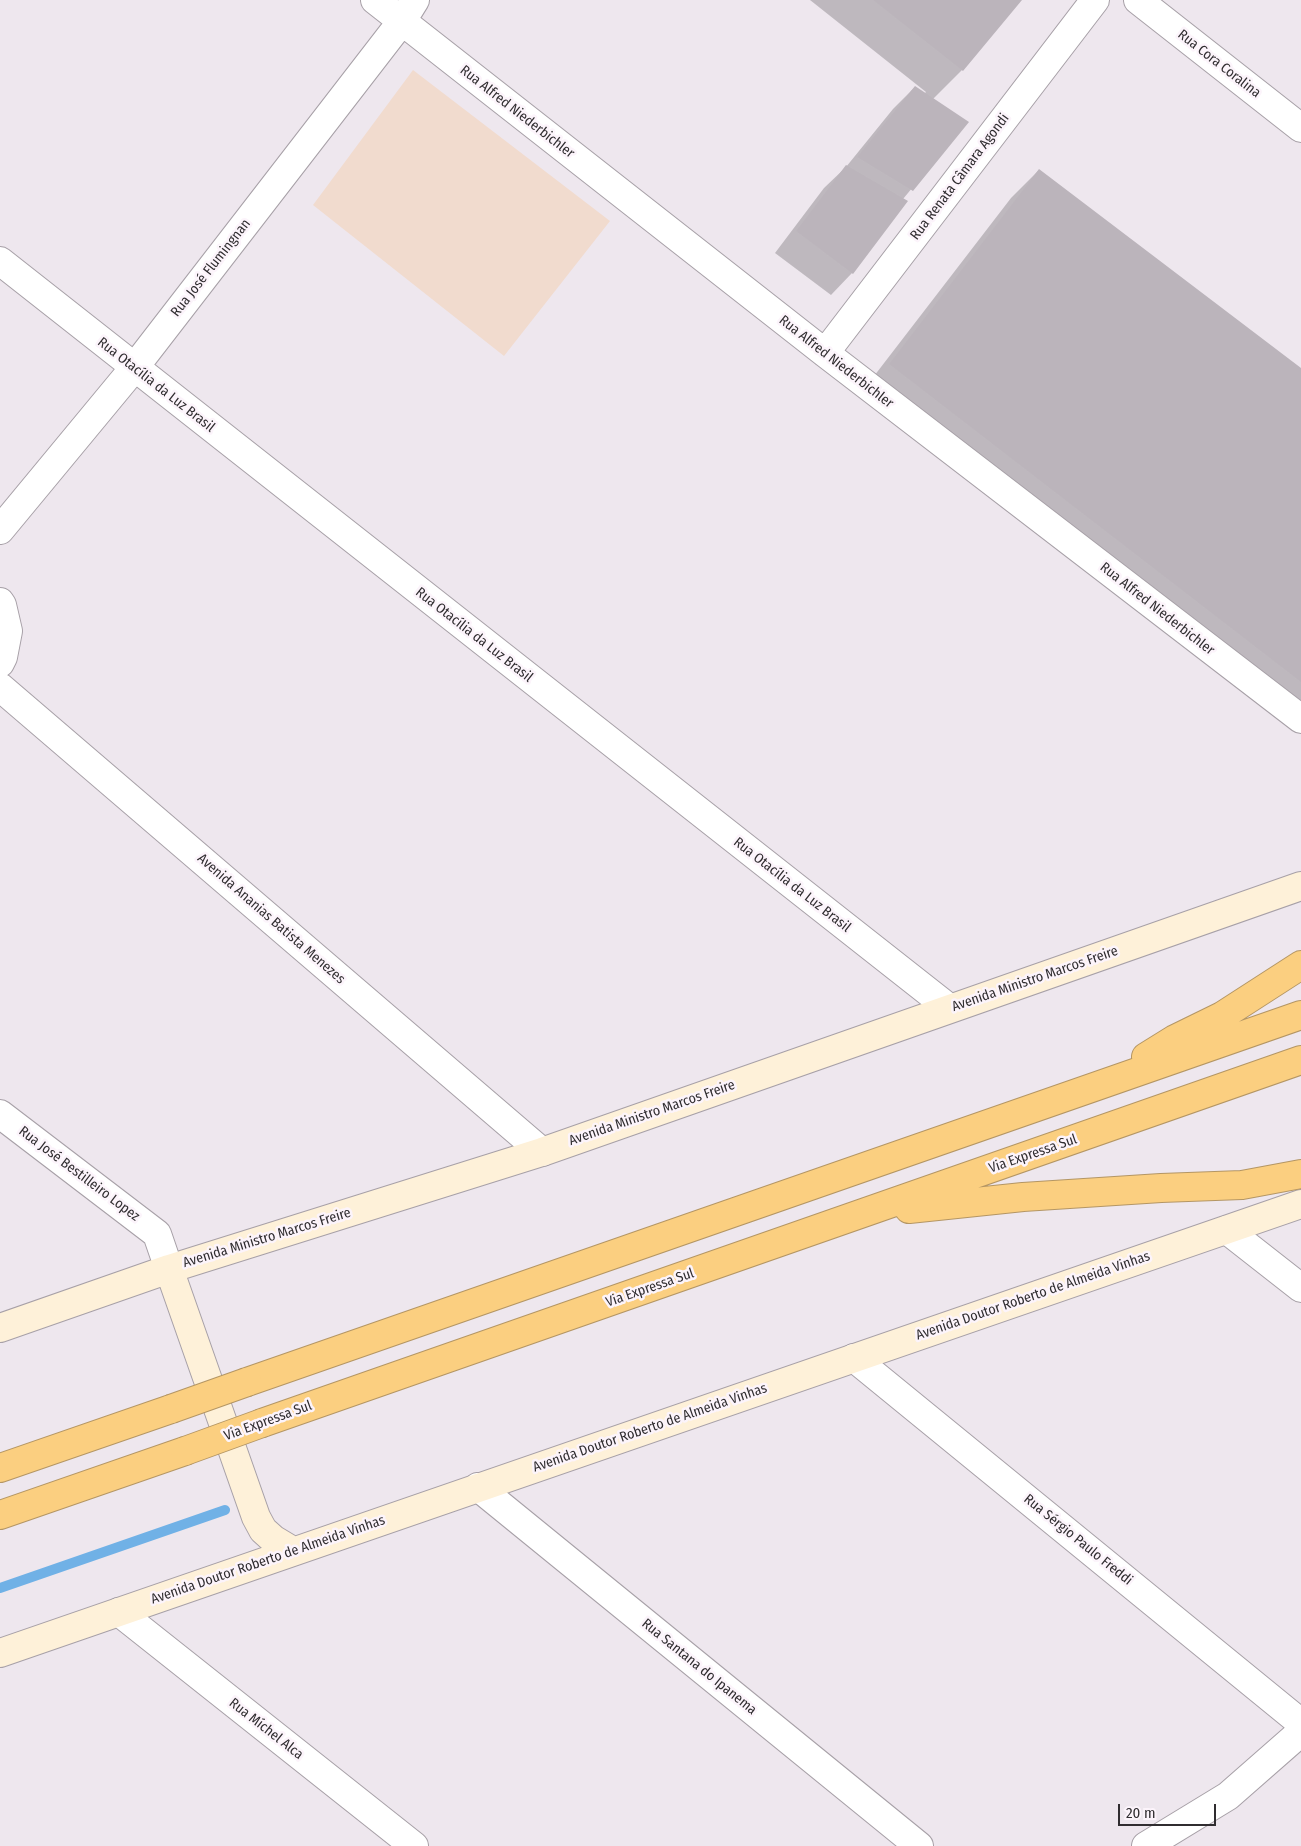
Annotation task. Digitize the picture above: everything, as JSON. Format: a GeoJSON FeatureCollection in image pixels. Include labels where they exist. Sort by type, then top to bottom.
{"type":"FeatureCollection","features":[{"type":"Feature","properties":{"kind":"highway"},"geometry":{"type":"LineString","coordinates":[[1106,1083],[1175,1038],[1222,1016],[1301,965]]}},
{"type":"Feature","properties":{"kind":"highway"},"geometry":{"type":"LineString","coordinates":[[0,1468],[1301,1015]]}},
{"type":"Feature","properties":{"kind":"highway","name":"Via Expressa Sul"},"geometry":{"type":"LineString","coordinates":[[0,1515],[1301,1060]]}},
{"type":"Feature","properties":{"kind":"highway"},"geometry":{"type":"LineString","coordinates":[[862,1213],[1024,1197],[1242,1185],[1301,1174]]}},
{"type":"Feature","properties":{"kind":"main road","name":"Avenida Ministro Marcos Freire"},"geometry":{"type":"LineString","coordinates":[[0,1328],[169,1269],[542,1152],[1301,886]]}},
{"type":"Feature","properties":{"kind":"main road","name":"Avenida Doutor Roberto de Almeida Vinhas"},"geometry":{"type":"LineString","coordinates":[[0,1653],[1301,1204]]}},
{"type":"Feature","properties":{"kind":"main road"},"geometry":{"type":"LineString","coordinates":[[169,1269],[256,1517],[263,1530],[273,1539],[293,1551]]}},
{"type":"Feature","properties":{"kind":"street","name":"Rua Alfred Niederbichler"},"geometry":{"type":"LineString","coordinates":[[375,0],[408,11],[825,353],[1301,719]]}},
{"type":"Feature","properties":{"kind":"street","name":"Rua Renata Câmara Agondi"},"geometry":{"type":"LineString","coordinates":[[825,353],[1095,0]]}},
{"type":"Feature","properties":{"kind":"street","name":"Rua Cora Coralina"},"geometry":{"type":"LineString","coordinates":[[1138,0],[1301,128]]}},
{"type":"Feature","properties":{"kind":"street","name":"Rua José Flumingnan"},"geometry":{"type":"LineString","coordinates":[[0,530],[134,368],[408,11]]}},
{"type":"Feature","properties":{"kind":"street","name":"Rua Otacília da Luz Brasil"},"geometry":{"type":"LineString","coordinates":[[0,261],[949,1008]]}},
{"type":"Feature","properties":{"kind":"street"},"geometry":{"type":"LineString","coordinates":[[0,602],[8,631],[4,656],[0,662]]}},
{"type":"Feature","properties":{"kind":"street","name":"Avenida Ananias Batista Menezes"},"geometry":{"type":"LineString","coordinates":[[0,687],[542,1152]]}},
{"type":"Feature","properties":{"kind":"street","name":"Rua José Bestilleiro Lopez"},"geometry":{"type":"LineString","coordinates":[[0,1114],[157,1234],[169,1269]]}},
{"type":"Feature","properties":{"kind":"street"},"geometry":{"type":"LineString","coordinates":[[1227,1230],[1301,1288]]}},
{"type":"Feature","properties":{"kind":"street","name":"Rua Sérgio Paulo Freddi"},"geometry":{"type":"LineString","coordinates":[[854,1358],[1301,1723]]}},
{"type":"Feature","properties":{"kind":"street","name":"Rua Santana do Ipanema"},"geometry":{"type":"LineString","coordinates":[[478,1487],[919,1846]]}},
{"type":"Feature","properties":{"kind":"street","name":"Rua Míchel Alca"},"geometry":{"type":"LineString","coordinates":[[119,1612],[414,1846]]}},
{"type":"Feature","properties":{"kind":"street"},"geometry":{"type":"LineString","coordinates":[[1146,1846],[1228,1796],[1301,1732]]}},
{"type":"Feature","properties":{"kind":"shaded area"},"geometry":{"type":"Polygon","coordinates":[[[413,70],[610,221],[504,356],[313,205],[413,70]]]}},
{"type":"Feature","properties":{"kind":"building"},"geometry":{"type":"Polygon","coordinates":[[[873,0],[1022,0],[963,71],[873,0]]]}},
{"type":"Feature","properties":{"kind":"building"},"geometry":{"type":"Polygon","coordinates":[[[915,86],[969,122],[913,191],[857,157],[915,86]]]}},
{"type":"Feature","properties":{"kind":"building"},"geometry":{"type":"Polygon","coordinates":[[[846,165],[908,201],[853,274],[796,231],[846,165]]]}},
{"type":"Feature","properties":{"kind":"building"},"geometry":{"type":"Polygon","coordinates":[[[1039,169],[1301,368],[1301,682],[889,364],[1039,169]]]}},
{"type":"Feature","properties":{"kind":"waterway"},"geometry":{"type":"LineString","coordinates":[[0,1588],[225,1510]]}}]}
